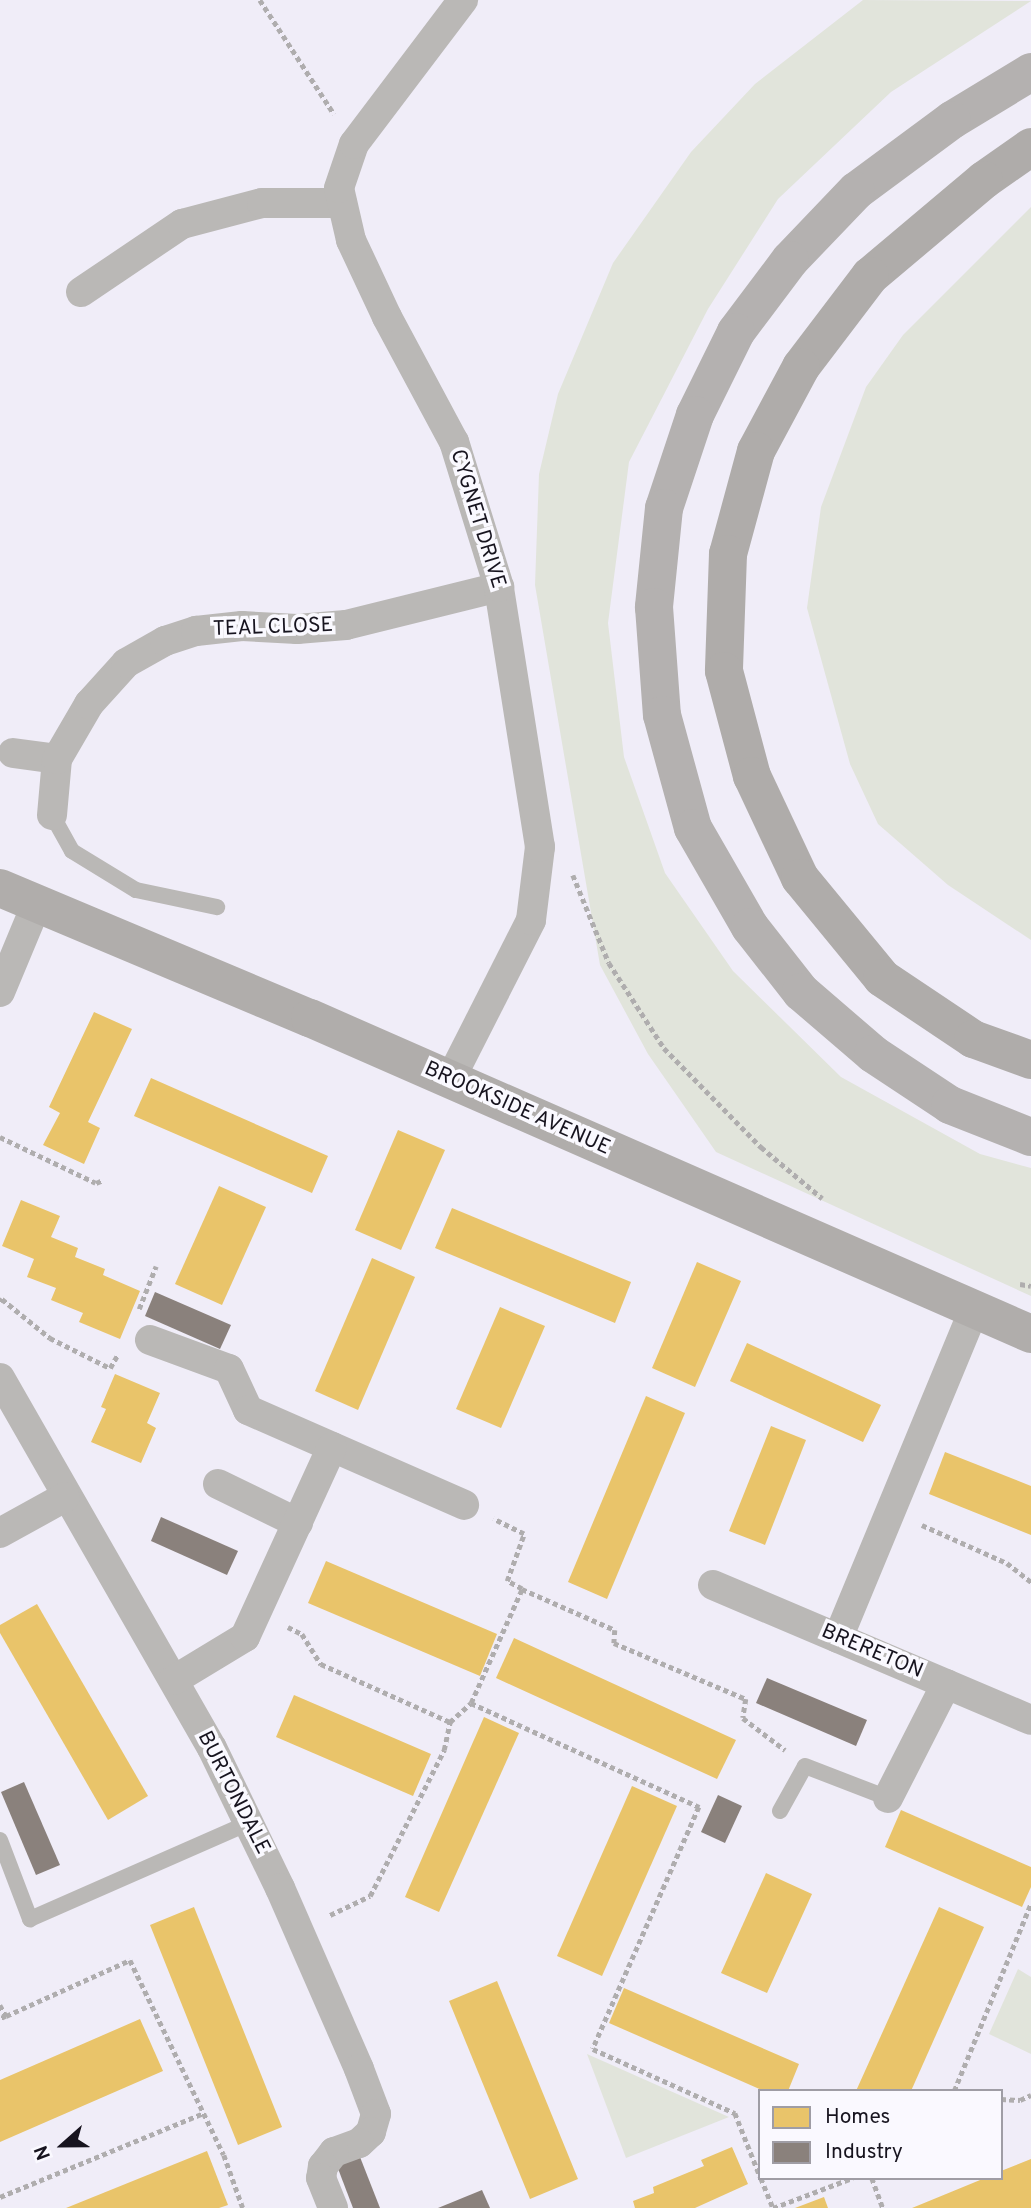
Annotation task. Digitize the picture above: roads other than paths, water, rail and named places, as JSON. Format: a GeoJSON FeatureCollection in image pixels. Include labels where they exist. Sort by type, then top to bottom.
{"type":"FeatureCollection","features":[{"type":"Feature","properties":{"kind":"highway"},"geometry":{"type":"LineString","coordinates":[[1031,146],[984,180],[870,276],[801,367],[756,451],[728,554],[724,670],[752,776],[800,878],[883,978],[973,1039],[1031,1060]]}},
{"type":"Feature","properties":{"kind":"main road"},"geometry":{"type":"LineString","coordinates":[[1031,72],[952,120],[856,191],[790,260],[736,332],[695,415],[664,508],[654,607],[662,715],[693,828],[750,927],[802,992],[873,1054],[950,1105],[1031,1138]]}},
{"type":"Feature","properties":{"kind":"street","name":"CYGNET DRIVE"},"geometry":{"type":"LineString","coordinates":[[450,1080],[531,920],[540,847],[499,587],[454,442],[387,317],[351,240],[339,188],[354,144],[463,0]]}},
{"type":"Feature","properties":{"kind":"street"},"geometry":{"type":"LineString","coordinates":[[82,292],[182,224],[262,203],[342,203]]}},
{"type":"Feature","properties":{"kind":"street","name":"TEAL CLOSE"},"geometry":{"type":"LineString","coordinates":[[52,815],[57,759],[89,704],[126,663],[165,641],[196,631],[242,626],[297,629],[346,625],[499,587]]}},
{"type":"Feature","properties":{"kind":"street"},"geometry":{"type":"LineString","coordinates":[[13,753],[57,759]]}},
{"type":"Feature","properties":{"kind":"street","name":"BROOKSIDE AVENUE"},"geometry":{"type":"LineString","coordinates":[[0,888],[450,1080],[1031,1334]]}},
{"type":"Feature","properties":{"kind":"street"},"geometry":{"type":"LineString","coordinates":[[0,992],[37,903]]}},
{"type":"Feature","properties":{"kind":"street"},"geometry":{"type":"LineString","coordinates":[[838,1638],[974,1309]]}},
{"type":"Feature","properties":{"kind":"street"},"geometry":{"type":"LineString","coordinates":[[140,1336],[229,1369],[248,1410],[464,1505]]}},
{"type":"Feature","properties":{"kind":"street","name":"BURTONDALE"},"geometry":{"type":"LineString","coordinates":[[0,1378],[65,1497],[174,1680],[249,1823],[299,1929],[376,2114],[371,2132],[359,2143],[334,2152],[323,2166],[321,2178],[333,2208]]}},
{"type":"Feature","properties":{"kind":"street"},"geometry":{"type":"LineString","coordinates":[[174,1680],[245,1637],[332,1447]]}},
{"type":"Feature","properties":{"kind":"street"},"geometry":{"type":"LineString","coordinates":[[218,1485],[298,1523]]}},
{"type":"Feature","properties":{"kind":"street"},"geometry":{"type":"LineString","coordinates":[[0,1532],[65,1497]]}},
{"type":"Feature","properties":{"kind":"street","name":"BRERETON"},"geometry":{"type":"LineString","coordinates":[[713,1584],[1031,1720]]}},
{"type":"Feature","properties":{"kind":"street"},"geometry":{"type":"LineString","coordinates":[[888,1798],[946,1684]]}},
{"type":"Feature","properties":{"kind":"lane"},"geometry":{"type":"LineString","coordinates":[[52,815],[72,851],[136,890],[217,906]]}},
{"type":"Feature","properties":{"kind":"lane"},"geometry":{"type":"LineString","coordinates":[[780,1811],[805,1766],[888,1798]]}},
{"type":"Feature","properties":{"kind":"lane"},"geometry":{"type":"LineString","coordinates":[[0,1840],[30,1919],[249,1823]]}}]}
